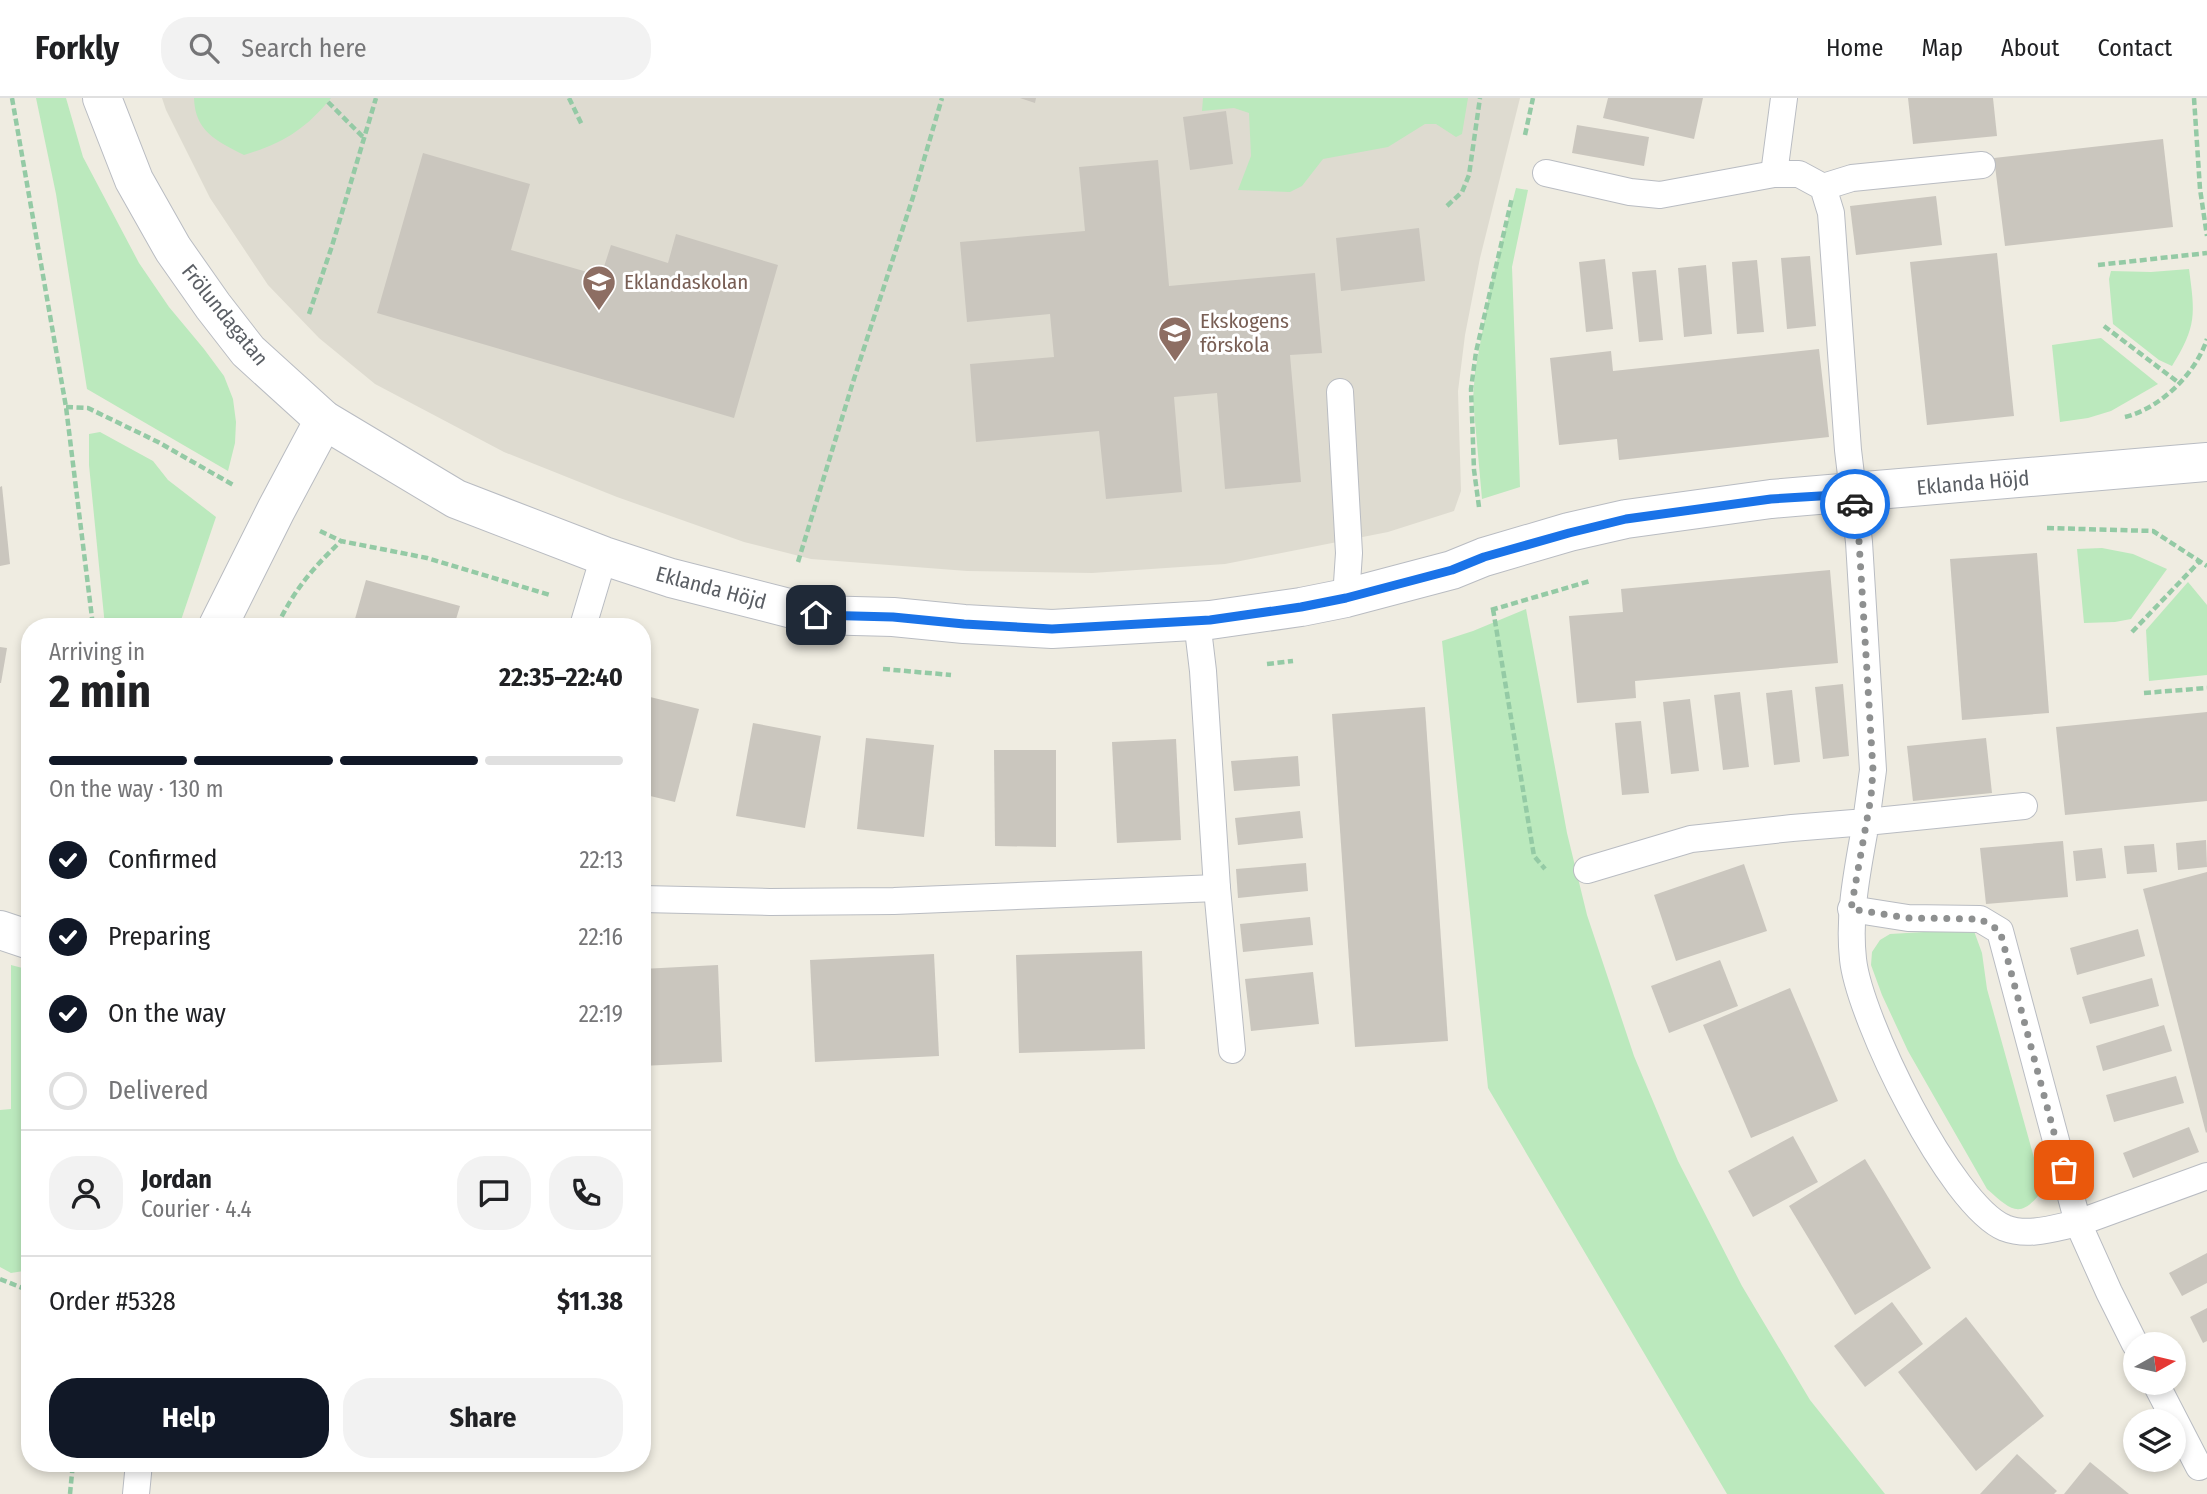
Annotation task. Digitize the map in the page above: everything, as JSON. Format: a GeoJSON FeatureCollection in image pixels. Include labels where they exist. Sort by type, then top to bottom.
{"type":"FeatureCollection","features":[{"type":"Feature","properties":{"kind":"street","name":"Frölundagatan"},"geometry":{"type":"LineString","coordinates":[[102,98],[134,180],[173,249],[248,351],[324,420]]}},
{"type":"Feature","properties":{"kind":"street"},"geometry":{"type":"LineString","coordinates":[[222,618],[324,420]]}},
{"type":"Feature","properties":{"kind":"street","name":"Eklanda Höjd"},"geometry":{"type":"LineString","coordinates":[[324,420],[456,499],[604,556],[671,578],[816,615],[893,617],[1052,629],[1197,621],[1301,607],[1452,570],[1484,557],[1626,519],[1771,499],[2207,462]]}},
{"type":"Feature","properties":{"kind":"street"},"geometry":{"type":"LineString","coordinates":[[0,930],[21,937]]}},
{"type":"Feature","properties":{"kind":"lane"},"geometry":{"type":"LineString","coordinates":[[1774,174],[1784,98]]}},
{"type":"Feature","properties":{"kind":"lane"},"geometry":{"type":"LineString","coordinates":[[1823,187],[1852,178],[1982,165]]}},
{"type":"Feature","properties":{"kind":"lane"},"geometry":{"type":"LineString","coordinates":[[1546,173],[1630,192],[1660,195],[1774,174],[1799,174],[1823,187],[1831,213],[1848,450],[1859,541],[1873,770],[1871,797],[1851,909],[1853,963],[1886,1057],[1919,1124],[1961,1189],[1982,1213],[2005,1228],[2034,1233],[2078,1223],[2207,1175]]}},
{"type":"Feature","properties":{"kind":"lane"},"geometry":{"type":"LineString","coordinates":[[1340,392],[1349,553],[1346,598]]}},
{"type":"Feature","properties":{"kind":"lane"},"geometry":{"type":"LineString","coordinates":[[585,618],[604,556]]}},
{"type":"Feature","properties":{"kind":"lane"},"geometry":{"type":"LineString","coordinates":[[1197,621],[1232,1050]]}},
{"type":"Feature","properties":{"kind":"lane"},"geometry":{"type":"LineString","coordinates":[[1587,870],[1691,839],[1918,819],[2024,806]]}},
{"type":"Feature","properties":{"kind":"lane"},"geometry":{"type":"LineString","coordinates":[[651,899],[894,901],[1217,888]]}},
{"type":"Feature","properties":{"kind":"lane"},"geometry":{"type":"LineString","coordinates":[[1851,909],[1908,918],[1980,919],[2000,931],[2078,1223],[2130,1332]]}},
{"type":"Feature","properties":{"kind":"lane"},"geometry":{"type":"LineString","coordinates":[[2162,1395],[2199,1467]]}},
{"type":"Feature","properties":{"kind":"lane"},"geometry":{"type":"LineString","coordinates":[[136,1494],[138,1472]]}},
{"type":"Feature","properties":{"kind":"path"},"geometry":{"type":"LineString","coordinates":[[12,98],[66,408],[92,618]]}},
{"type":"Feature","properties":{"kind":"path"},"geometry":{"type":"LineString","coordinates":[[309,314],[376,98]]}},
{"type":"Feature","properties":{"kind":"path"},"geometry":{"type":"LineString","coordinates":[[569,98],[582,125]]}},
{"type":"Feature","properties":{"kind":"path"},"geometry":{"type":"LineString","coordinates":[[804,567],[796,565],[942,98]]}},
{"type":"Feature","properties":{"kind":"path"},"geometry":{"type":"LineString","coordinates":[[1447,206],[1462,192],[1469,175],[1480,98]]}},
{"type":"Feature","properties":{"kind":"path"},"geometry":{"type":"LineString","coordinates":[[1525,138],[1533,98]]}},
{"type":"Feature","properties":{"kind":"path"},"geometry":{"type":"LineString","coordinates":[[2193,98],[2200,189],[2207,236]]}},
{"type":"Feature","properties":{"kind":"path"},"geometry":{"type":"LineString","coordinates":[[328,102],[364,138]]}},
{"type":"Feature","properties":{"kind":"path"},"geometry":{"type":"LineString","coordinates":[[1491,506],[1480,510],[1474,470],[1471,389],[1476,352],[1514,189]]}},
{"type":"Feature","properties":{"kind":"path"},"geometry":{"type":"LineString","coordinates":[[2098,265],[2207,253]]}},
{"type":"Feature","properties":{"kind":"path"},"geometry":{"type":"LineString","coordinates":[[2104,326],[2179,383]]}},
{"type":"Feature","properties":{"kind":"path"},"geometry":{"type":"LineString","coordinates":[[2123,418],[2134,415],[2158,401],[2179,383],[2202,354],[2207,339]]}},
{"type":"Feature","properties":{"kind":"path"},"geometry":{"type":"LineString","coordinates":[[66,408],[88,408],[158,442],[276,510]]}},
{"type":"Feature","properties":{"kind":"path"},"geometry":{"type":"LineString","coordinates":[[280,618],[312,569],[341,541]]}},
{"type":"Feature","properties":{"kind":"path"},"geometry":{"type":"LineString","coordinates":[[1484,557],[1534,856],[1548,873],[1587,870]]}},
{"type":"Feature","properties":{"kind":"path"},"geometry":{"type":"LineString","coordinates":[[2132,632],[2200,561]]}},
{"type":"Feature","properties":{"kind":"path"},"geometry":{"type":"LineString","coordinates":[[2144,692],[2207,688]]}},
{"type":"Feature","properties":{"kind":"path"},"geometry":{"type":"LineString","coordinates":[[0,1279],[21,1287]]}},
{"type":"Feature","properties":{"kind":"path"},"geometry":{"type":"LineString","coordinates":[[70,1494],[72,1472]]}},
{"type":"Feature","properties":{"kind":"shaded area"},"geometry":{"type":"Polygon","coordinates":[[[162,98],[1520,98],[1480,258],[1465,335],[1458,391],[1461,491],[1454,511],[1388,532],[1225,564],[1092,573],[967,571],[811,559],[744,542],[617,497],[504,452],[375,384],[319,338],[268,285],[210,198],[162,98]]]}},
{"type":"Feature","properties":{"kind":"green space"},"geometry":{"type":"Polygon","coordinates":[[[36,98],[66,98],[83,157],[139,263],[169,307],[224,376],[233,399],[236,422],[235,443],[228,471],[87,389],[56,194],[36,98]]]}},
{"type":"Feature","properties":{"kind":"green space"},"geometry":{"type":"Polygon","coordinates":[[[194,98],[331,98],[312,119],[292,134],[270,146],[244,155],[209,134],[198,119],[194,98]]]}},
{"type":"Feature","properties":{"kind":"green space"},"geometry":{"type":"Polygon","coordinates":[[[1203,98],[1468,98],[1462,134],[1456,137],[1436,124],[1425,124],[1388,147],[1323,159],[1302,186],[1290,192],[1238,190],[1251,156],[1249,113],[1234,108],[1202,111],[1203,98]]]}},
{"type":"Feature","properties":{"kind":"green space"},"geometry":{"type":"Polygon","coordinates":[[[1516,188],[1528,190],[1512,267],[1520,487],[1482,499],[1473,399],[1475,372],[1491,284],[1516,188]]]}},
{"type":"Feature","properties":{"kind":"green space"},"geometry":{"type":"Polygon","coordinates":[[[2189,269],[2192,319],[2186,340],[2172,366],[2159,360],[2113,324],[2109,279],[2111,271],[2189,269]]]}},
{"type":"Feature","properties":{"kind":"green space"},"geometry":{"type":"Polygon","coordinates":[[[2101,338],[2158,384],[2111,411],[2060,422],[2052,345],[2101,338]]]}},
{"type":"Feature","properties":{"kind":"green space"},"geometry":{"type":"Polygon","coordinates":[[[100,432],[153,461],[168,480],[216,517],[182,618],[104,618],[89,465],[89,434],[100,432]]]}},
{"type":"Feature","properties":{"kind":"green space"},"geometry":{"type":"Polygon","coordinates":[[[2102,548],[2133,554],[2167,569],[2131,619],[2084,623],[2077,549],[2102,548]]]}},
{"type":"Feature","properties":{"kind":"green space"},"geometry":{"type":"Polygon","coordinates":[[[2188,582],[2207,605],[2207,675],[2149,681],[2146,630],[2188,582]]]}},
{"type":"Feature","properties":{"kind":"green space"},"geometry":{"type":"Polygon","coordinates":[[[1526,609],[1567,833],[1587,915],[1634,1056],[1678,1161],[1742,1286],[1810,1400],[1885,1494],[1727,1494],[1488,1088],[1442,641],[1526,609]]]}},
{"type":"Feature","properties":{"kind":"green space"},"geometry":{"type":"Polygon","coordinates":[[[1974,931],[1982,953],[1987,989],[2043,1190],[2022,1209],[2003,1203],[1987,1189],[1908,1051],[1871,965],[1872,952],[1880,940],[1890,934],[1974,931]]]}},
{"type":"Feature","properties":{"kind":"green space"},"geometry":{"type":"Polygon","coordinates":[[[11,965],[21,968],[21,1271],[11,1273],[0,1267],[0,1110],[11,1109],[11,965]]]}},
{"type":"Feature","properties":{"kind":"building"},"geometry":{"type":"Polygon","coordinates":[[[1020,98],[1036,98],[1035,103],[1020,98]]]}},
{"type":"Feature","properties":{"kind":"building"},"geometry":{"type":"Polygon","coordinates":[[[1608,98],[1703,98],[1694,139],[1603,118],[1608,98]]]}},
{"type":"Feature","properties":{"kind":"building"},"geometry":{"type":"Polygon","coordinates":[[[1908,98],[1993,98],[1997,136],[1913,144],[1908,98]]]}},
{"type":"Feature","properties":{"kind":"building"},"geometry":{"type":"Polygon","coordinates":[[[1226,111],[1233,164],[1190,170],[1183,117],[1226,111]]]}},
{"type":"Feature","properties":{"kind":"building"},"geometry":{"type":"Polygon","coordinates":[[[1577,125],[1649,137],[1644,166],[1572,153],[1577,125]]]}},
{"type":"Feature","properties":{"kind":"building"},"geometry":{"type":"Polygon","coordinates":[[[2163,139],[2173,227],[2005,246],[1994,158],[2163,139]]]}},
{"type":"Feature","properties":{"kind":"building"},"geometry":{"type":"Polygon","coordinates":[[[423,153],[530,184],[511,250],[601,276],[611,245],[668,263],[676,234],[778,265],[734,418],[377,313],[423,153]]]}},
{"type":"Feature","properties":{"kind":"building"},"geometry":{"type":"Polygon","coordinates":[[[1158,160],[1169,286],[1315,273],[1322,353],[1290,355],[1301,482],[1225,489],[1217,393],[1174,397],[1182,492],[1106,499],[1099,431],[976,442],[970,364],[1054,357],[1050,314],[967,322],[960,242],[1085,231],[1079,167],[1158,160]]]}},
{"type":"Feature","properties":{"kind":"building"},"geometry":{"type":"Polygon","coordinates":[[[1936,196],[1942,245],[1856,255],[1850,206],[1936,196]]]}},
{"type":"Feature","properties":{"kind":"building"},"geometry":{"type":"Polygon","coordinates":[[[1419,228],[1425,281],[1341,291],[1336,238],[1419,228]]]}},
{"type":"Feature","properties":{"kind":"building"},"geometry":{"type":"Polygon","coordinates":[[[1997,253],[2014,416],[1927,425],[1910,262],[1997,253]]]}},
{"type":"Feature","properties":{"kind":"building"},"geometry":{"type":"Polygon","coordinates":[[[1810,256],[1816,326],[1787,329],[1781,258],[1810,256]]]}},
{"type":"Feature","properties":{"kind":"building"},"geometry":{"type":"Polygon","coordinates":[[[1605,259],[1613,329],[1586,332],[1579,262],[1605,259]]]}},
{"type":"Feature","properties":{"kind":"building"},"geometry":{"type":"Polygon","coordinates":[[[1757,260],[1764,332],[1737,334],[1732,262],[1757,260]]]}},
{"type":"Feature","properties":{"kind":"building"},"geometry":{"type":"Polygon","coordinates":[[[1706,265],[1712,334],[1684,337],[1678,268],[1706,265]]]}},
{"type":"Feature","properties":{"kind":"building"},"geometry":{"type":"Polygon","coordinates":[[[1656,270],[1663,340],[1639,342],[1632,272],[1656,270]]]}},
{"type":"Feature","properties":{"kind":"building"},"geometry":{"type":"Polygon","coordinates":[[[1819,349],[1829,437],[1619,460],[1617,439],[1559,445],[1550,358],[1611,351],[1613,371],[1819,349]]]}},
{"type":"Feature","properties":{"kind":"building"},"geometry":{"type":"Polygon","coordinates":[[[2,486],[10,564],[0,566],[0,487],[2,486]]]}},
{"type":"Feature","properties":{"kind":"building"},"geometry":{"type":"Polygon","coordinates":[[[2037,553],[2049,713],[1962,720],[1950,559],[2037,553]]]}},
{"type":"Feature","properties":{"kind":"building"},"geometry":{"type":"Polygon","coordinates":[[[1830,570],[1838,663],[1635,681],[1636,698],[1577,703],[1569,616],[1623,612],[1621,589],[1830,570]]]}},
{"type":"Feature","properties":{"kind":"building"},"geometry":{"type":"Polygon","coordinates":[[[366,580],[460,606],[456,618],[355,618],[366,580]]]}},
{"type":"Feature","properties":{"kind":"building"},"geometry":{"type":"Polygon","coordinates":[[[0,647],[7,648],[1,683],[0,683],[0,647]]]}},
{"type":"Feature","properties":{"kind":"building"},"geometry":{"type":"Polygon","coordinates":[[[1843,684],[1849,756],[1823,759],[1815,687],[1843,684]]]}},
{"type":"Feature","properties":{"kind":"building"},"geometry":{"type":"Polygon","coordinates":[[[1792,690],[1800,762],[1774,765],[1766,693],[1792,690]]]}},
{"type":"Feature","properties":{"kind":"building"},"geometry":{"type":"Polygon","coordinates":[[[1740,692],[1749,767],[1723,770],[1714,695],[1740,692]]]}},
{"type":"Feature","properties":{"kind":"building"},"geometry":{"type":"Polygon","coordinates":[[[651,697],[699,709],[675,802],[651,796],[651,697]]]}},
{"type":"Feature","properties":{"kind":"building"},"geometry":{"type":"Polygon","coordinates":[[[1690,699],[1699,771],[1671,774],[1663,702],[1690,699]]]}},
{"type":"Feature","properties":{"kind":"building"},"geometry":{"type":"Polygon","coordinates":[[[1425,707],[1448,1041],[1355,1047],[1332,714],[1425,707]]]}},
{"type":"Feature","properties":{"kind":"building"},"geometry":{"type":"Polygon","coordinates":[[[2207,712],[2207,801],[2065,815],[2056,727],[2207,712]]]}},
{"type":"Feature","properties":{"kind":"building"},"geometry":{"type":"Polygon","coordinates":[[[1641,721],[1649,793],[1622,795],[1615,723],[1641,721]]]}},
{"type":"Feature","properties":{"kind":"building"},"geometry":{"type":"Polygon","coordinates":[[[753,723],[821,736],[805,828],[736,816],[753,723]]]}},
{"type":"Feature","properties":{"kind":"building"},"geometry":{"type":"Polygon","coordinates":[[[866,738],[934,745],[924,837],[857,829],[866,738]]]}},
{"type":"Feature","properties":{"kind":"building"},"geometry":{"type":"Polygon","coordinates":[[[1986,738],[1992,793],[1913,801],[1907,746],[1986,738]]]}},
{"type":"Feature","properties":{"kind":"building"},"geometry":{"type":"Polygon","coordinates":[[[1176,739],[1181,840],[1117,843],[1112,742],[1176,739]]]}},
{"type":"Feature","properties":{"kind":"building"},"geometry":{"type":"Polygon","coordinates":[[[994,750],[1056,750],[1056,847],[995,846],[994,750]]]}},
{"type":"Feature","properties":{"kind":"building"},"geometry":{"type":"Polygon","coordinates":[[[1298,756],[1300,786],[1234,791],[1231,761],[1298,756]]]}},
{"type":"Feature","properties":{"kind":"building"},"geometry":{"type":"Polygon","coordinates":[[[1300,811],[1303,838],[1238,845],[1235,818],[1300,811]]]}},
{"type":"Feature","properties":{"kind":"building"},"geometry":{"type":"Polygon","coordinates":[[[2206,840],[2207,867],[2178,870],[2176,843],[2206,840]]]}},
{"type":"Feature","properties":{"kind":"building"},"geometry":{"type":"Polygon","coordinates":[[[2063,841],[2068,897],[1986,904],[1980,848],[2063,841]]]}},
{"type":"Feature","properties":{"kind":"building"},"geometry":{"type":"Polygon","coordinates":[[[2154,844],[2157,872],[2127,874],[2124,846],[2154,844]]]}},
{"type":"Feature","properties":{"kind":"building"},"geometry":{"type":"Polygon","coordinates":[[[2102,848],[2106,878],[2076,881],[2073,851],[2102,848]]]}},
{"type":"Feature","properties":{"kind":"building"},"geometry":{"type":"Polygon","coordinates":[[[1306,863],[1308,891],[1238,898],[1236,869],[1306,863]]]}},
{"type":"Feature","properties":{"kind":"building"},"geometry":{"type":"Polygon","coordinates":[[[1744,864],[1767,931],[1676,961],[1654,895],[1744,864]]]}},
{"type":"Feature","properties":{"kind":"building"},"geometry":{"type":"Polygon","coordinates":[[[2207,872],[2207,1132],[2206,1133],[2143,889],[2207,872]]]}},
{"type":"Feature","properties":{"kind":"building"},"geometry":{"type":"Polygon","coordinates":[[[1310,917],[1313,945],[1243,952],[1240,924],[1310,917]]]}},
{"type":"Feature","properties":{"kind":"building"},"geometry":{"type":"Polygon","coordinates":[[[2138,929],[2145,956],[2077,975],[2070,948],[2138,929]]]}},
{"type":"Feature","properties":{"kind":"building"},"geometry":{"type":"Polygon","coordinates":[[[1142,951],[1145,1049],[1019,1053],[1016,955],[1142,951]]]}},
{"type":"Feature","properties":{"kind":"building"},"geometry":{"type":"Polygon","coordinates":[[[934,954],[939,1056],[815,1062],[810,960],[934,954]]]}},
{"type":"Feature","properties":{"kind":"building"},"geometry":{"type":"Polygon","coordinates":[[[1720,960],[1738,1006],[1669,1033],[1651,986],[1720,960]]]}},
{"type":"Feature","properties":{"kind":"building"},"geometry":{"type":"Polygon","coordinates":[[[718,965],[722,1062],[651,1066],[651,969],[718,965]]]}},
{"type":"Feature","properties":{"kind":"building"},"geometry":{"type":"Polygon","coordinates":[[[1313,972],[1319,1024],[1251,1031],[1245,979],[1313,972]]]}},
{"type":"Feature","properties":{"kind":"building"},"geometry":{"type":"Polygon","coordinates":[[[2152,978],[2159,1006],[2090,1024],[2082,997],[2152,978]]]}},
{"type":"Feature","properties":{"kind":"building"},"geometry":{"type":"Polygon","coordinates":[[[1790,988],[1838,1101],[1751,1138],[1703,1025],[1790,988]]]}},
{"type":"Feature","properties":{"kind":"building"},"geometry":{"type":"Polygon","coordinates":[[[2164,1025],[2172,1051],[2103,1071],[2096,1046],[2164,1025]]]}},
{"type":"Feature","properties":{"kind":"building"},"geometry":{"type":"Polygon","coordinates":[[[2176,1076],[2184,1103],[2114,1122],[2106,1095],[2176,1076]]]}},
{"type":"Feature","properties":{"kind":"building"},"geometry":{"type":"Polygon","coordinates":[[[2189,1127],[2199,1152],[2133,1178],[2123,1153],[2189,1127]]]}},
{"type":"Feature","properties":{"kind":"building"},"geometry":{"type":"Polygon","coordinates":[[[1793,1136],[1818,1182],[1753,1217],[1728,1171],[1793,1136]]]}},
{"type":"Feature","properties":{"kind":"building"},"geometry":{"type":"Polygon","coordinates":[[[1865,1159],[1931,1268],[1855,1315],[1789,1206],[1865,1159]]]}},
{"type":"Feature","properties":{"kind":"building"},"geometry":{"type":"Polygon","coordinates":[[[2207,1253],[2207,1283],[2182,1296],[2169,1273],[2207,1253]]]}},
{"type":"Feature","properties":{"kind":"building"},"geometry":{"type":"Polygon","coordinates":[[[1892,1302],[1923,1344],[1865,1387],[1834,1346],[1892,1302]]]}},
{"type":"Feature","properties":{"kind":"building"},"geometry":{"type":"Polygon","coordinates":[[[2207,1308],[2207,1341],[2203,1343],[2190,1317],[2207,1308]]]}},
{"type":"Feature","properties":{"kind":"building"},"geometry":{"type":"Polygon","coordinates":[[[1966,1317],[2044,1416],[1976,1471],[1898,1372],[1966,1317]]]}},
{"type":"Feature","properties":{"kind":"building"},"geometry":{"type":"Polygon","coordinates":[[[2017,1454],[2057,1491],[2054,1494],[1980,1494],[2017,1454]]]}},
{"type":"Feature","properties":{"kind":"building"},"geometry":{"type":"Polygon","coordinates":[[[2090,1462],[2129,1494],[2064,1494],[2090,1462]]]}},
{"type":"Feature","properties":{"kind":"way so far"},"geometry":{"type":"LineString","coordinates":[[1855,504],[1873,770],[1871,797],[1851,909],[1908,918],[1980,919],[2000,931],[2064,1170]]}},
{"type":"Feature","properties":{"kind":"place","name":"Eklandaskolan"},"geometry":{"type":"Point","coordinates":[599,312]}},
{"type":"Feature","properties":{"kind":"place","name":"Ekskogens förskola"},"geometry":{"type":"Point","coordinates":[1175,363]}},
{"type":"Feature","properties":{"kind":"route"},"geometry":{"type":"LineString","coordinates":[[816,615],[893,617],[1052,629],[1210,620],[1346,598],[1626,519],[1771,499],[1853,494],[1855,504]]}}]}
